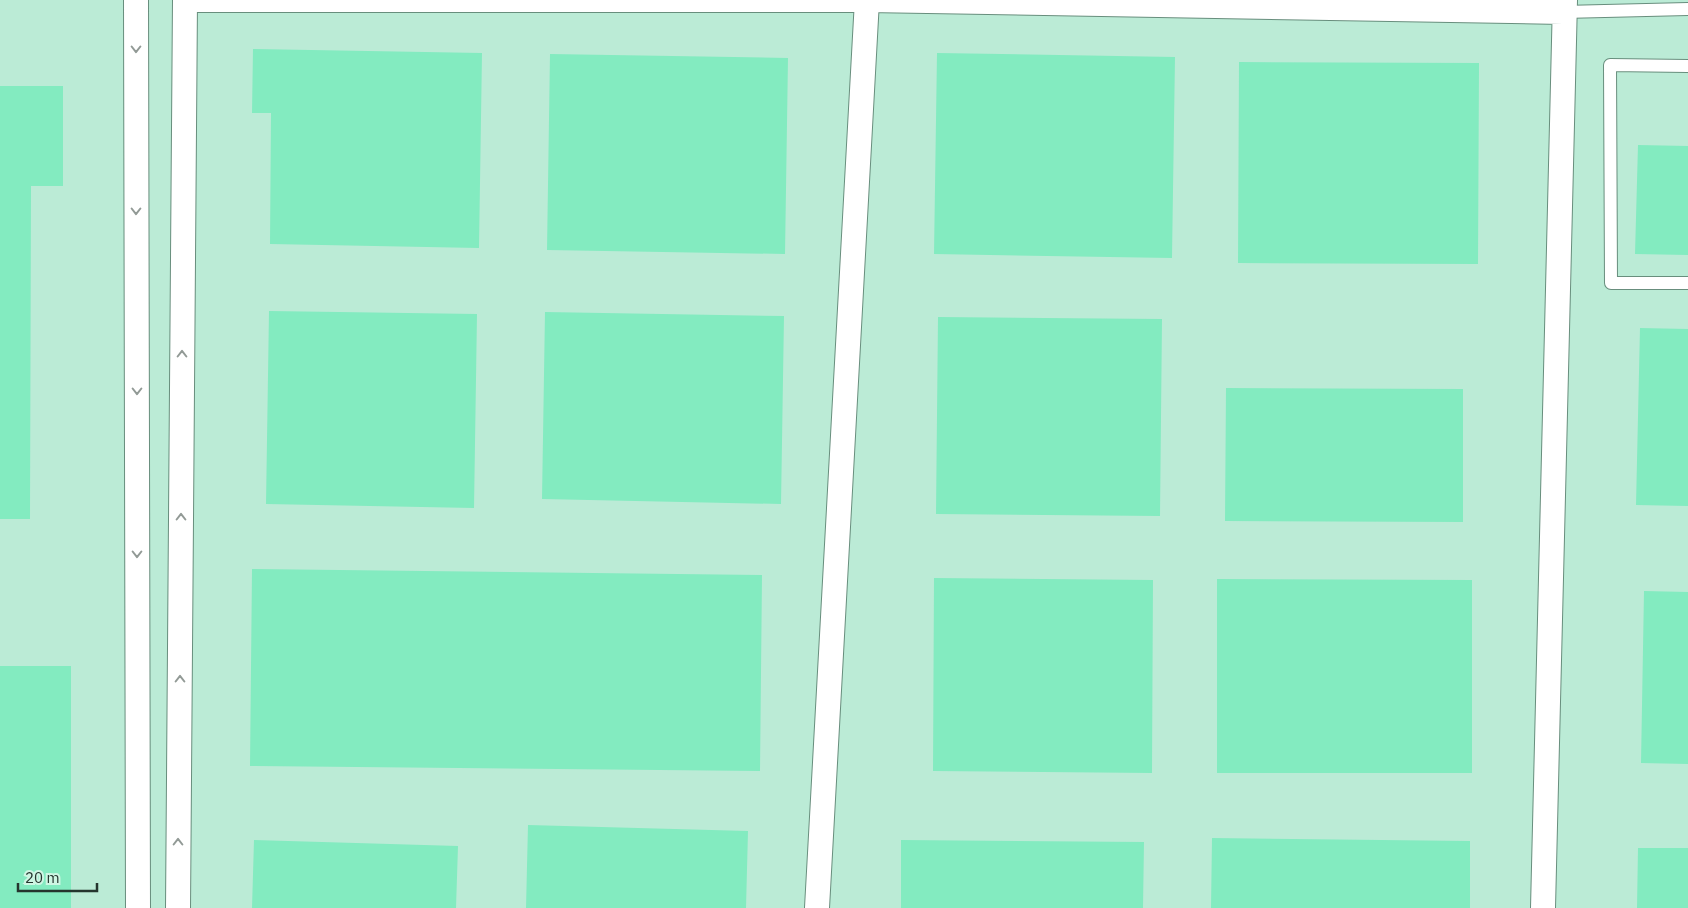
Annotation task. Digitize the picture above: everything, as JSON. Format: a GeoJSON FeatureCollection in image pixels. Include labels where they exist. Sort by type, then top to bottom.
{"type":"FeatureCollection","features":[{"type":"Feature","properties":{"kind":"street"},"geometry":{"type":"LineString","coordinates":[[136,0],[138,908]]}},
{"type":"Feature","properties":{"kind":"street"},"geometry":{"type":"LineString","coordinates":[[178,908],[186,0],[867,0],[1564,6],[1544,908]]}},
{"type":"Feature","properties":{"kind":"street"},"geometry":{"type":"LineString","coordinates":[[817,908],[867,0]]}},
{"type":"Feature","properties":{"kind":"lane"},"geometry":{"type":"LineString","coordinates":[[1564,6],[1688,9]]}},
{"type":"Feature","properties":{"kind":"lane"},"geometry":{"type":"LineString","coordinates":[[1688,66],[1610,65],[1611,283],[1688,283]]}},
{"type":"Feature","properties":{"kind":"shaded area"},"geometry":{"type":"Polygon","coordinates":[[[0,0],[1688,0],[1688,908],[0,908],[0,0]]]}},
{"type":"Feature","properties":{"kind":"building"},"geometry":{"type":"Polygon","coordinates":[[[253,49],[482,53],[479,248],[270,244],[271,113],[252,113],[253,49]]]}},
{"type":"Feature","properties":{"kind":"building"},"geometry":{"type":"Polygon","coordinates":[[[937,53],[1175,57],[1172,258],[934,254],[937,53]]]}},
{"type":"Feature","properties":{"kind":"building"},"geometry":{"type":"Polygon","coordinates":[[[550,54],[788,58],[785,254],[547,250],[550,54]]]}},
{"type":"Feature","properties":{"kind":"building"},"geometry":{"type":"Polygon","coordinates":[[[1239,62],[1479,63],[1478,264],[1238,263],[1239,62]]]}},
{"type":"Feature","properties":{"kind":"building"},"geometry":{"type":"Polygon","coordinates":[[[0,86],[63,86],[63,186],[31,186],[30,519],[0,519],[0,86]]]}},
{"type":"Feature","properties":{"kind":"building"},"geometry":{"type":"Polygon","coordinates":[[[1638,145],[1688,146],[1688,255],[1635,254],[1638,145]]]}},
{"type":"Feature","properties":{"kind":"building"},"geometry":{"type":"Polygon","coordinates":[[[269,311],[477,314],[474,508],[266,504],[269,311]]]}},
{"type":"Feature","properties":{"kind":"building"},"geometry":{"type":"Polygon","coordinates":[[[545,312],[784,316],[781,504],[542,499],[545,312]]]}},
{"type":"Feature","properties":{"kind":"building"},"geometry":{"type":"Polygon","coordinates":[[[938,317],[1162,319],[1160,516],[936,514],[938,317]]]}},
{"type":"Feature","properties":{"kind":"building"},"geometry":{"type":"Polygon","coordinates":[[[1640,328],[1688,329],[1688,506],[1636,505],[1640,328]]]}},
{"type":"Feature","properties":{"kind":"building"},"geometry":{"type":"Polygon","coordinates":[[[1226,388],[1463,389],[1463,522],[1225,521],[1226,388]]]}},
{"type":"Feature","properties":{"kind":"building"},"geometry":{"type":"Polygon","coordinates":[[[252,569],[762,575],[760,771],[250,766],[252,569]]]}},
{"type":"Feature","properties":{"kind":"building"},"geometry":{"type":"Polygon","coordinates":[[[934,578],[1153,580],[1152,773],[933,771],[934,578]]]}},
{"type":"Feature","properties":{"kind":"building"},"geometry":{"type":"Polygon","coordinates":[[[1217,579],[1472,580],[1472,773],[1217,773],[1217,579]]]}},
{"type":"Feature","properties":{"kind":"building"},"geometry":{"type":"Polygon","coordinates":[[[1644,591],[1688,592],[1688,764],[1641,763],[1644,591]]]}},
{"type":"Feature","properties":{"kind":"building"},"geometry":{"type":"Polygon","coordinates":[[[0,666],[71,666],[71,908],[0,908],[0,666]]]}},
{"type":"Feature","properties":{"kind":"building"},"geometry":{"type":"Polygon","coordinates":[[[528,825],[748,831],[746,908],[526,908],[528,825]]]}},
{"type":"Feature","properties":{"kind":"building"},"geometry":{"type":"Polygon","coordinates":[[[1212,838],[1470,841],[1470,908],[1211,908],[1212,838]]]}},
{"type":"Feature","properties":{"kind":"building"},"geometry":{"type":"Polygon","coordinates":[[[254,840],[458,846],[456,908],[252,908],[254,840]]]}},
{"type":"Feature","properties":{"kind":"building"},"geometry":{"type":"Polygon","coordinates":[[[901,840],[1144,842],[1143,908],[901,908],[901,840]]]}},
{"type":"Feature","properties":{"kind":"building"},"geometry":{"type":"Polygon","coordinates":[[[1638,848],[1688,848],[1688,908],[1637,908],[1638,848]]]}}]}
